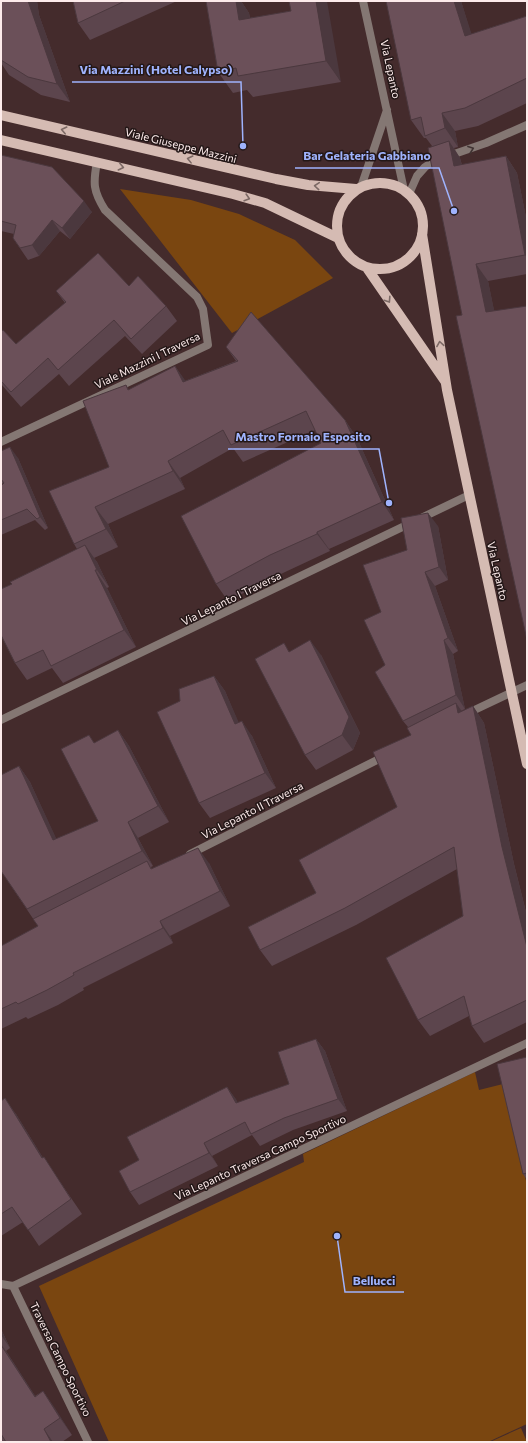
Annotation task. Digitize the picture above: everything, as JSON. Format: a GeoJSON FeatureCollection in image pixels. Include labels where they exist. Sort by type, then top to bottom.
{"type":"FeatureCollection","features":[{"type":"Feature","properties":{"kind":"main road","name":"Viale Giuseppe Mazzini"},"geometry":{"type":"LineString","coordinates":[[1,115],[276,179],[308,185],[359,188]]}},
{"type":"Feature","properties":{"kind":"main road"},"geometry":{"type":"LineString","coordinates":[[1,140],[233,194],[265,203],[338,238]]}},
{"type":"Feature","properties":{"kind":"main road"},"geometry":{"type":"LineString","coordinates":[[383,182],[396,186],[406,192],[418,205],[423,219],[422,234],[417,248],[408,259],[395,267],[381,270],[367,268],[354,261],[344,251],[338,238],[336,224],[339,210],[346,198],[359,188],[369,184],[383,182]]}},
{"type":"Feature","properties":{"kind":"main road","name":"Via Lepanto"},"geometry":{"type":"LineString","coordinates":[[422,234],[446,383],[527,764]]}},
{"type":"Feature","properties":{"kind":"main road","name":"Via Lepanto"},"geometry":{"type":"LineString","coordinates":[[367,268],[446,383]]}},
{"type":"Feature","properties":{"kind":"street","name":"Via Lepanto"},"geometry":{"type":"LineString","coordinates":[[359,188],[387,109],[364,1]]}},
{"type":"Feature","properties":{"kind":"street"},"geometry":{"type":"LineString","coordinates":[[387,109],[406,192]]}},
{"type":"Feature","properties":{"kind":"street"},"geometry":{"type":"LineString","coordinates":[[406,192],[425,167],[434,162],[486,143],[527,125]]}},
{"type":"Feature","properties":{"kind":"street","name":"Viale Mazzini I Traversa"},"geometry":{"type":"LineString","coordinates":[[1,442],[208,345],[203,309],[197,297],[105,210],[96,196],[94,180],[97,162]]}},
{"type":"Feature","properties":{"kind":"street","name":"Via Lepanto I Traversa"},"geometry":{"type":"LineString","coordinates":[[1,720],[469,495]]}},
{"type":"Feature","properties":{"kind":"street"},"geometry":{"type":"LineString","coordinates":[[456,720],[512,691],[527,685]]}},
{"type":"Feature","properties":{"kind":"street","name":"Via Lepanto II Traversa"},"geometry":{"type":"LineString","coordinates":[[179,859],[392,752]]}},
{"type":"Feature","properties":{"kind":"street","name":"Via Lepanto Traversa Campo Sportivo"},"geometry":{"type":"LineString","coordinates":[[13,1286],[527,1043]]}},
{"type":"Feature","properties":{"kind":"street"},"geometry":{"type":"LineString","coordinates":[[1,1284],[13,1286]]}},
{"type":"Feature","properties":{"kind":"street","name":"Traversa Campo Sportivo"},"geometry":{"type":"LineString","coordinates":[[13,1286],[88,1442]]}},
{"type":"Feature","properties":{"kind":"shaded area"},"geometry":{"type":"Polygon","coordinates":[[[120,189],[191,200],[239,214],[295,240],[333,278],[232,333],[120,189]]]}},
{"type":"Feature","properties":{"kind":"shaded area"},"geometry":{"type":"Polygon","coordinates":[[[475,1072],[479,1090],[503,1084],[527,1185],[527,1424],[488,1442],[109,1442],[39,1286],[304,1162],[303,1154],[475,1072]]]}},
{"type":"Feature","properties":{"kind":"shaded area"},"geometry":{"type":"Polygon","coordinates":[[[521,1428],[527,1442],[490,1442],[521,1428]]]}},
{"type":"Feature","properties":{"kind":"building"},"geometry":{"type":"Polygon","coordinates":[[[1,1],[28,1],[57,84],[28,77],[1,60],[1,1]]]}},
{"type":"Feature","properties":{"kind":"building"},"geometry":{"type":"Polygon","coordinates":[[[73,1],[125,1],[78,23],[73,1]]]}},
{"type":"Feature","properties":{"kind":"building"},"geometry":{"type":"Polygon","coordinates":[[[206,1],[236,1],[239,20],[291,11],[289,1],[316,1],[326,61],[238,76],[236,68],[218,72],[206,1]]]}},
{"type":"Feature","properties":{"kind":"building"},"geometry":{"type":"Polygon","coordinates":[[[386,1],[454,1],[465,36],[527,16],[527,78],[465,108],[442,113],[445,128],[425,136],[421,117],[411,120],[386,1]]]}},
{"type":"Feature","properties":{"kind":"building"},"geometry":{"type":"Polygon","coordinates":[[[449,141],[454,166],[506,156],[525,255],[476,264],[486,312],[527,306],[527,640],[456,316],[462,315],[428,148],[449,141]]]}},
{"type":"Feature","properties":{"kind":"building"},"geometry":{"type":"Polygon","coordinates":[[[1,155],[52,167],[84,201],[62,228],[52,220],[32,245],[20,248],[13,238],[16,225],[1,221],[1,155]]]}},
{"type":"Feature","properties":{"kind":"building"},"geometry":{"type":"Polygon","coordinates":[[[98,253],[129,286],[138,276],[166,306],[131,339],[114,320],[58,370],[48,358],[11,392],[1,381],[1,331],[3,330],[16,344],[66,302],[56,291],[98,253]]]}},
{"type":"Feature","properties":{"kind":"building"},"geometry":{"type":"Polygon","coordinates":[[[251,312],[345,420],[382,502],[270,555],[216,584],[181,516],[321,443],[306,411],[231,445],[223,430],[168,461],[173,471],[95,507],[106,529],[74,544],[49,491],[109,467],[83,401],[126,385],[128,390],[175,366],[183,382],[238,361],[226,347],[251,312]]]}},
{"type":"Feature","properties":{"kind":"building"},"geometry":{"type":"Polygon","coordinates":[[[10,447],[40,517],[37,519],[27,509],[1,520],[1,486],[4,483],[1,479],[1,451],[10,447]]]}},
{"type":"Feature","properties":{"kind":"building"},"geometry":{"type":"Polygon","coordinates":[[[428,513],[439,567],[425,572],[448,638],[444,640],[456,695],[403,721],[375,672],[385,665],[364,620],[381,612],[363,565],[407,550],[401,518],[428,513]]]}},
{"type":"Feature","properties":{"kind":"building"},"geometry":{"type":"Polygon","coordinates":[[[85,545],[97,570],[95,570],[124,630],[51,666],[43,650],[15,663],[1,635],[1,589],[12,584],[10,582],[85,545]]]}},
{"type":"Feature","properties":{"kind":"building"},"geometry":{"type":"Polygon","coordinates":[[[310,640],[349,717],[342,735],[305,755],[255,659],[284,643],[289,652],[310,640]]]}},
{"type":"Feature","properties":{"kind":"building"},"geometry":{"type":"Polygon","coordinates":[[[214,676],[235,724],[242,721],[265,773],[199,803],[157,712],[180,701],[179,689],[214,676]]]}},
{"type":"Feature","properties":{"kind":"building"},"geometry":{"type":"Polygon","coordinates":[[[456,703],[458,713],[473,706],[502,847],[527,947],[527,1000],[472,1026],[464,996],[418,1020],[386,958],[463,916],[454,847],[345,908],[260,950],[248,927],[316,893],[299,860],[397,807],[373,752],[411,735],[407,728],[456,703]]]}},
{"type":"Feature","properties":{"kind":"building"},"geometry":{"type":"Polygon","coordinates":[[[118,730],[158,806],[128,822],[142,851],[27,909],[1,871],[1,775],[19,766],[53,840],[98,821],[61,749],[89,735],[94,743],[118,730]]]}},
{"type":"Feature","properties":{"kind":"building"},"geometry":{"type":"Polygon","coordinates":[[[198,848],[220,891],[160,921],[163,928],[73,973],[74,975],[47,990],[18,1004],[16,1002],[1,1009],[1,946],[38,926],[33,919],[147,861],[151,869],[198,848]]]}},
{"type":"Feature","properties":{"kind":"building"},"geometry":{"type":"Polygon","coordinates":[[[316,1039],[338,1099],[284,1118],[251,1134],[245,1122],[204,1143],[209,1153],[130,1192],[119,1171],[139,1160],[127,1137],[227,1087],[236,1103],[289,1084],[278,1052],[316,1039]]]}},
{"type":"Feature","properties":{"kind":"building"},"geometry":{"type":"Polygon","coordinates":[[[527,1057],[527,1173],[523,1174],[497,1064],[527,1057]]]}},
{"type":"Feature","properties":{"kind":"building"},"geometry":{"type":"Polygon","coordinates":[[[5,1098],[42,1158],[44,1157],[71,1199],[28,1230],[12,1207],[1,1214],[1,1101],[5,1098]]]}},
{"type":"Feature","properties":{"kind":"building"},"geometry":{"type":"Polygon","coordinates":[[[1,1345],[35,1397],[43,1391],[60,1418],[44,1429],[51,1442],[6,1442],[1,1434],[1,1345]]]}},
{"type":"Feature","properties":{"kind":"place","name":"Via Mazzini (Hotel Calypso)"},"geometry":{"type":"Point","coordinates":[243,146]}},
{"type":"Feature","properties":{"kind":"place","name":"Bar Gelateria Gabbiano"},"geometry":{"type":"Point","coordinates":[454,211]}},
{"type":"Feature","properties":{"kind":"place","name":"Mastro Fornaio Esposito"},"geometry":{"type":"Point","coordinates":[389,503]}},
{"type":"Feature","properties":{"kind":"place","name":"Bellucci"},"geometry":{"type":"Point","coordinates":[337,1236]}}]}
